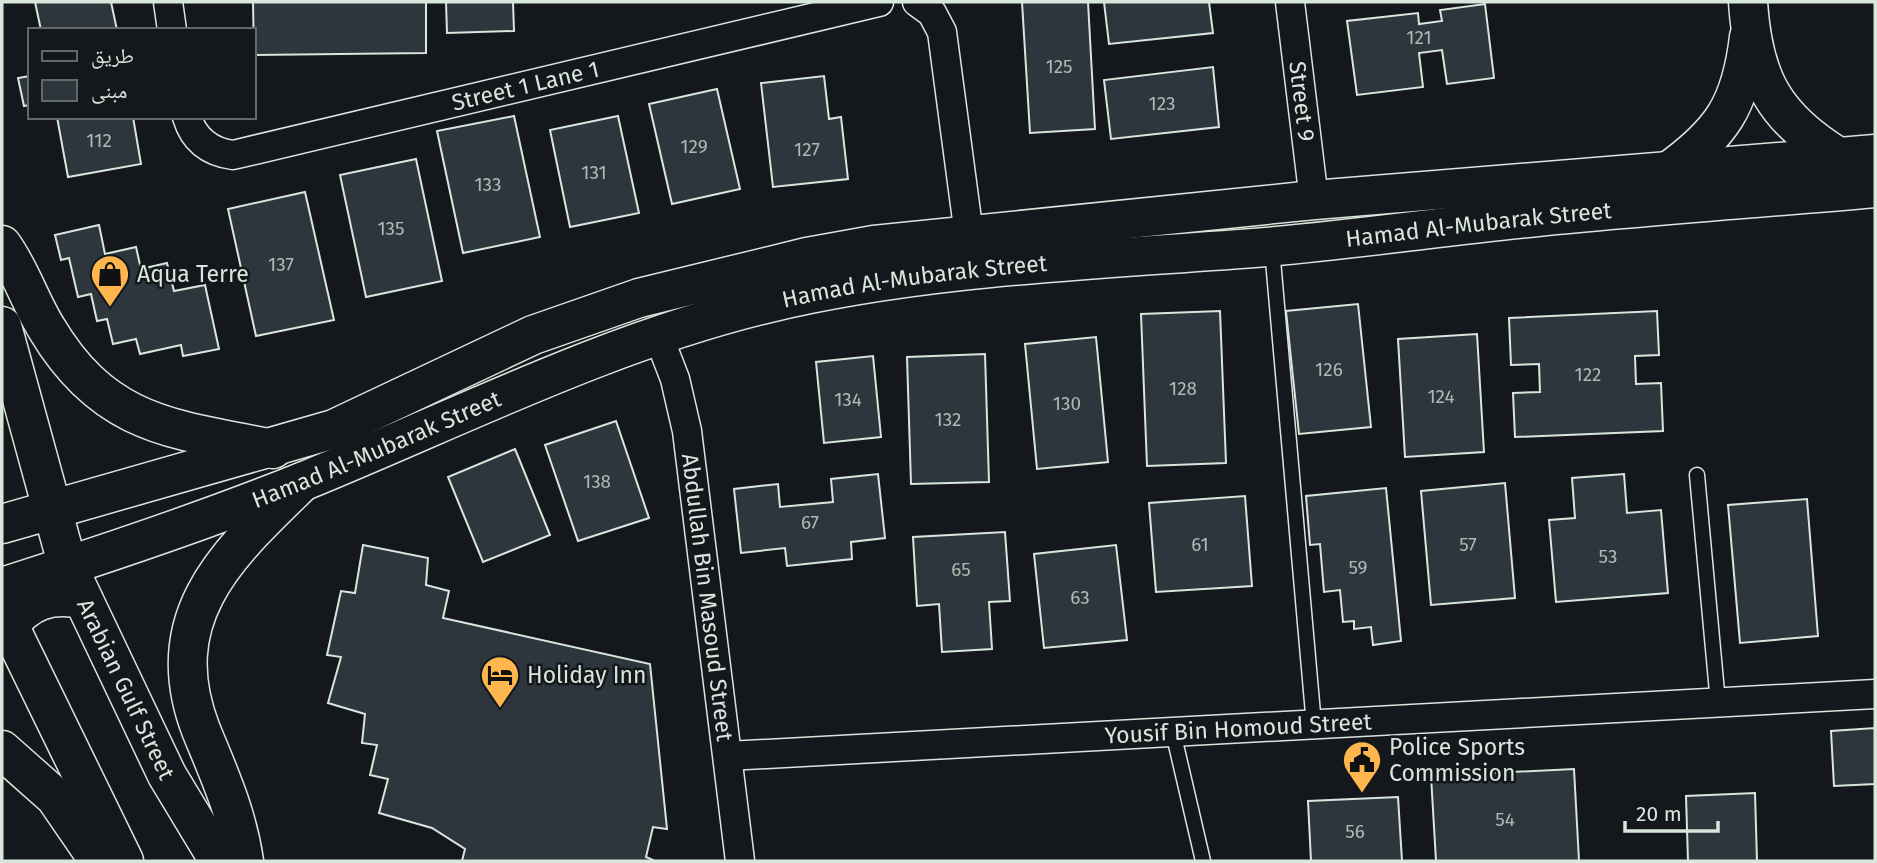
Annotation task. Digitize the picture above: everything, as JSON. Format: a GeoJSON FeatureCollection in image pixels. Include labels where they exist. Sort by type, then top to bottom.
{"type":"FeatureCollection","features":[{"type":"Feature","properties":{"kind":"main road"},"geometry":{"type":"LineString","coordinates":[[1749,17],[1759,71],[1778,107],[1806,137],[1858,156]]}},
{"type":"Feature","properties":{"kind":"main road"},"geometry":{"type":"LineString","coordinates":[[1666,173],[1700,148],[1728,115],[1744,75],[1749,17]]}},
{"type":"Feature","properties":{"kind":"main road","name":"Hamad Al-Mubarak Street"},"geometry":{"type":"LineString","coordinates":[[2,524],[273,449],[334,429],[533,335],[639,298],[807,257],[874,245],[1314,200],[1858,156]]}},
{"type":"Feature","properties":{"kind":"main road","name":"Hamad Al-Mubarak Street"},"geometry":{"type":"LineString","coordinates":[[2,587],[84,574],[481,404],[657,335],[767,303],[871,284],[1061,261],[1271,246],[1538,217],[1875,188]]}},
{"type":"Feature","properties":{"kind":"main road"},"geometry":{"type":"LineString","coordinates":[[2,245],[23,278],[45,326],[61,351],[101,393],[124,410],[174,430],[273,449]]}},
{"type":"Feature","properties":{"kind":"main road","name":"Arabian Gulf Street"},"geometry":{"type":"LineString","coordinates":[[2,326],[67,504],[84,574],[167,775],[219,861]]}},
{"type":"Feature","properties":{"kind":"main road"},"geometry":{"type":"LineString","coordinates":[[244,861],[234,812],[194,705],[190,669],[192,633],[199,608],[220,566],[235,547],[302,482]]}},
{"type":"Feature","properties":{"kind":"main road"},"geometry":{"type":"LineString","coordinates":[[84,574],[54,596],[40,599],[5,619],[124,861]]}},
{"type":"Feature","properties":{"kind":"main road"},"geometry":{"type":"LineString","coordinates":[[2,750],[55,797],[99,861]]}},
{"type":"Feature","properties":{"kind":"street"},"geometry":{"type":"LineString","coordinates":[[167,2],[172,28]]}},
{"type":"Feature","properties":{"kind":"street","name":"Street 1 Lane 1"},"geometry":{"type":"LineString","coordinates":[[188,119],[198,138],[208,147],[233,155],[879,2]]}},
{"type":"Feature","properties":{"kind":"street","name":"Street 9"},"geometry":{"type":"LineString","coordinates":[[1290,2],[1314,200]]}},
{"type":"Feature","properties":{"kind":"street"},"geometry":{"type":"LineString","coordinates":[[921,3],[933,13],[942,32],[969,235]]}},
{"type":"Feature","properties":{"kind":"street","name":"Abdullah Bin Masoud Street"},"geometry":{"type":"LineString","coordinates":[[657,335],[675,379],[687,431],[740,861]]}},
{"type":"Feature","properties":{"kind":"street","name":"Yousif Bin Homoud Street"},"geometry":{"type":"LineString","coordinates":[[728,756],[1875,694]]}},
{"type":"Feature","properties":{"kind":"lane"},"geometry":{"type":"LineString","coordinates":[[1271,246],[1314,725]]}},
{"type":"Feature","properties":{"kind":"lane"},"geometry":{"type":"LineString","coordinates":[[1697,475],[1718,703]]}},
{"type":"Feature","properties":{"kind":"lane"},"geometry":{"type":"LineString","coordinates":[[1173,732],[1203,861]]}},
{"type":"Feature","properties":{"kind":"building"},"geometry":{"type":"Polygon","coordinates":[[[35,2],[111,2],[117,28],[41,28],[35,2]]]}},
{"type":"Feature","properties":{"kind":"building"},"geometry":{"type":"Polygon","coordinates":[[[253,2],[426,2],[426,53],[256,55],[256,28],[253,28],[253,2]]]}},
{"type":"Feature","properties":{"kind":"building"},"geometry":{"type":"Polygon","coordinates":[[[446,2],[513,2],[514,31],[447,33],[446,2]]]}},
{"type":"Feature","properties":{"kind":"building"},"geometry":{"type":"Polygon","coordinates":[[[1022,2],[1088,2],[1095,129],[1030,133],[1022,2]]]}},
{"type":"Feature","properties":{"kind":"building"},"geometry":{"type":"Polygon","coordinates":[[[1104,2],[1209,2],[1213,33],[1109,44],[1104,2]]]}},
{"type":"Feature","properties":{"kind":"building"},"geometry":{"type":"Polygon","coordinates":[[[1485,4],[1494,78],[1447,84],[1442,50],[1419,53],[1423,87],[1357,95],[1347,21],[1418,13],[1419,24],[1442,21],[1440,10],[1485,4]]]}},
{"type":"Feature","properties":{"kind":"building"},"geometry":{"type":"Polygon","coordinates":[[[1213,67],[1219,127],[1111,139],[1104,80],[1213,67]]]}},
{"type":"Feature","properties":{"kind":"building"},"geometry":{"type":"Polygon","coordinates":[[[28,76],[28,105],[24,106],[18,78],[28,76]]]}},
{"type":"Feature","properties":{"kind":"building"},"geometry":{"type":"Polygon","coordinates":[[[824,76],[829,119],[841,117],[848,179],[773,187],[761,83],[824,76]]]}},
{"type":"Feature","properties":{"kind":"building"},"geometry":{"type":"Polygon","coordinates":[[[717,89],[740,189],[672,204],[649,104],[717,89]]]}},
{"type":"Feature","properties":{"kind":"building"},"geometry":{"type":"Polygon","coordinates":[[[514,116],[540,237],[463,253],[437,131],[514,116]]]}},
{"type":"Feature","properties":{"kind":"building"},"geometry":{"type":"Polygon","coordinates":[[[618,116],[639,213],[570,227],[550,130],[618,116]]]}},
{"type":"Feature","properties":{"kind":"building"},"geometry":{"type":"Polygon","coordinates":[[[57,119],[133,119],[141,164],[68,177],[57,119]]]}},
{"type":"Feature","properties":{"kind":"building"},"geometry":{"type":"Polygon","coordinates":[[[416,159],[442,281],[366,297],[340,175],[416,159]]]}},
{"type":"Feature","properties":{"kind":"building"},"geometry":{"type":"Polygon","coordinates":[[[305,192],[334,320],[256,336],[228,209],[305,192]]]}},
{"type":"Feature","properties":{"kind":"building"},"geometry":{"type":"Polygon","coordinates":[[[99,225],[105,254],[136,247],[141,269],[167,263],[174,291],[205,285],[219,349],[183,356],[181,345],[140,354],[136,339],[113,344],[107,319],[97,321],[91,294],[78,297],[69,258],[61,260],[55,235],[99,225]]]}},
{"type":"Feature","properties":{"kind":"building"},"geometry":{"type":"Polygon","coordinates":[[[1358,304],[1371,427],[1299,434],[1286,311],[1358,304]]]}},
{"type":"Feature","properties":{"kind":"building"},"geometry":{"type":"Polygon","coordinates":[[[1220,311],[1226,463],[1147,466],[1141,314],[1220,311]]]}},
{"type":"Feature","properties":{"kind":"building"},"geometry":{"type":"Polygon","coordinates":[[[1657,311],[1659,355],[1635,356],[1636,384],[1661,383],[1663,431],[1515,437],[1513,393],[1540,392],[1539,364],[1511,365],[1509,318],[1657,311]]]}},
{"type":"Feature","properties":{"kind":"building"},"geometry":{"type":"Polygon","coordinates":[[[1477,334],[1484,452],[1405,457],[1398,339],[1477,334]]]}},
{"type":"Feature","properties":{"kind":"building"},"geometry":{"type":"Polygon","coordinates":[[[1096,337],[1108,462],[1037,469],[1025,344],[1096,337]]]}},
{"type":"Feature","properties":{"kind":"building"},"geometry":{"type":"Polygon","coordinates":[[[985,354],[989,482],[911,484],[907,357],[985,354]]]}},
{"type":"Feature","properties":{"kind":"building"},"geometry":{"type":"Polygon","coordinates":[[[873,356],[881,437],[824,443],[816,362],[873,356]]]}},
{"type":"Feature","properties":{"kind":"building"},"geometry":{"type":"Polygon","coordinates":[[[616,421],[649,518],[578,541],[545,445],[616,421]]]}},
{"type":"Feature","properties":{"kind":"building"},"geometry":{"type":"Polygon","coordinates":[[[515,449],[550,535],[483,562],[448,477],[515,449]]]}},
{"type":"Feature","properties":{"kind":"building"},"geometry":{"type":"Polygon","coordinates":[[[878,474],[885,538],[851,542],[852,559],[787,566],[785,548],[741,553],[734,489],[778,484],[780,507],[833,502],[831,479],[878,474]]]}},
{"type":"Feature","properties":{"kind":"building"},"geometry":{"type":"Polygon","coordinates":[[[1624,474],[1627,513],[1661,510],[1668,593],[1556,602],[1549,520],[1575,518],[1572,478],[1624,474]]]}},
{"type":"Feature","properties":{"kind":"building"},"geometry":{"type":"Polygon","coordinates":[[[1505,483],[1515,598],[1431,605],[1421,491],[1505,483]]]}},
{"type":"Feature","properties":{"kind":"building"},"geometry":{"type":"Polygon","coordinates":[[[1386,488],[1401,641],[1373,645],[1371,627],[1354,629],[1354,621],[1343,622],[1340,590],[1324,592],[1320,544],[1310,545],[1306,496],[1386,488]]]}},
{"type":"Feature","properties":{"kind":"building"},"geometry":{"type":"Polygon","coordinates":[[[1245,496],[1252,586],[1156,592],[1149,503],[1245,496]]]}},
{"type":"Feature","properties":{"kind":"building"},"geometry":{"type":"Polygon","coordinates":[[[1807,499],[1818,636],[1740,643],[1728,505],[1807,499]]]}},
{"type":"Feature","properties":{"kind":"building"},"geometry":{"type":"Polygon","coordinates":[[[1005,532],[1010,601],[989,602],[992,649],[942,652],[939,604],[917,606],[913,537],[1005,532]]]}},
{"type":"Feature","properties":{"kind":"building","name":"Holiday Inn"},"geometry":{"type":"Polygon","coordinates":[[[363,545],[428,558],[426,585],[449,591],[443,618],[650,664],[667,829],[653,827],[646,857],[655,861],[462,861],[465,849],[432,828],[379,813],[388,779],[370,775],[377,745],[362,743],[365,714],[328,703],[341,657],[327,655],[341,591],[355,593],[363,545]]]}},
{"type":"Feature","properties":{"kind":"building"},"geometry":{"type":"Polygon","coordinates":[[[1116,545],[1127,640],[1044,648],[1034,554],[1116,545]]]}},
{"type":"Feature","properties":{"kind":"building"},"geometry":{"type":"Polygon","coordinates":[[[1875,728],[1875,784],[1834,786],[1831,731],[1875,728]]]}},
{"type":"Feature","properties":{"kind":"building"},"geometry":{"type":"Polygon","coordinates":[[[1574,769],[1579,861],[1436,861],[1431,776],[1574,769]]]}},
{"type":"Feature","properties":{"kind":"building"},"geometry":{"type":"Polygon","coordinates":[[[1755,793],[1757,861],[1688,861],[1686,796],[1755,793]]]}},
{"type":"Feature","properties":{"kind":"building"},"geometry":{"type":"Polygon","coordinates":[[[1398,797],[1402,861],[1311,861],[1308,801],[1398,797]]]}},
{"type":"Feature","properties":{"kind":"place","name":"Aqua Terre"},"geometry":{"type":"Point","coordinates":[110,308]}},
{"type":"Feature","properties":{"kind":"place","name":"Holiday Inn"},"geometry":{"type":"Point","coordinates":[500,709]}},
{"type":"Feature","properties":{"kind":"place","name":"Police Sports Commission"},"geometry":{"type":"Point","coordinates":[1362,794]}}]}
